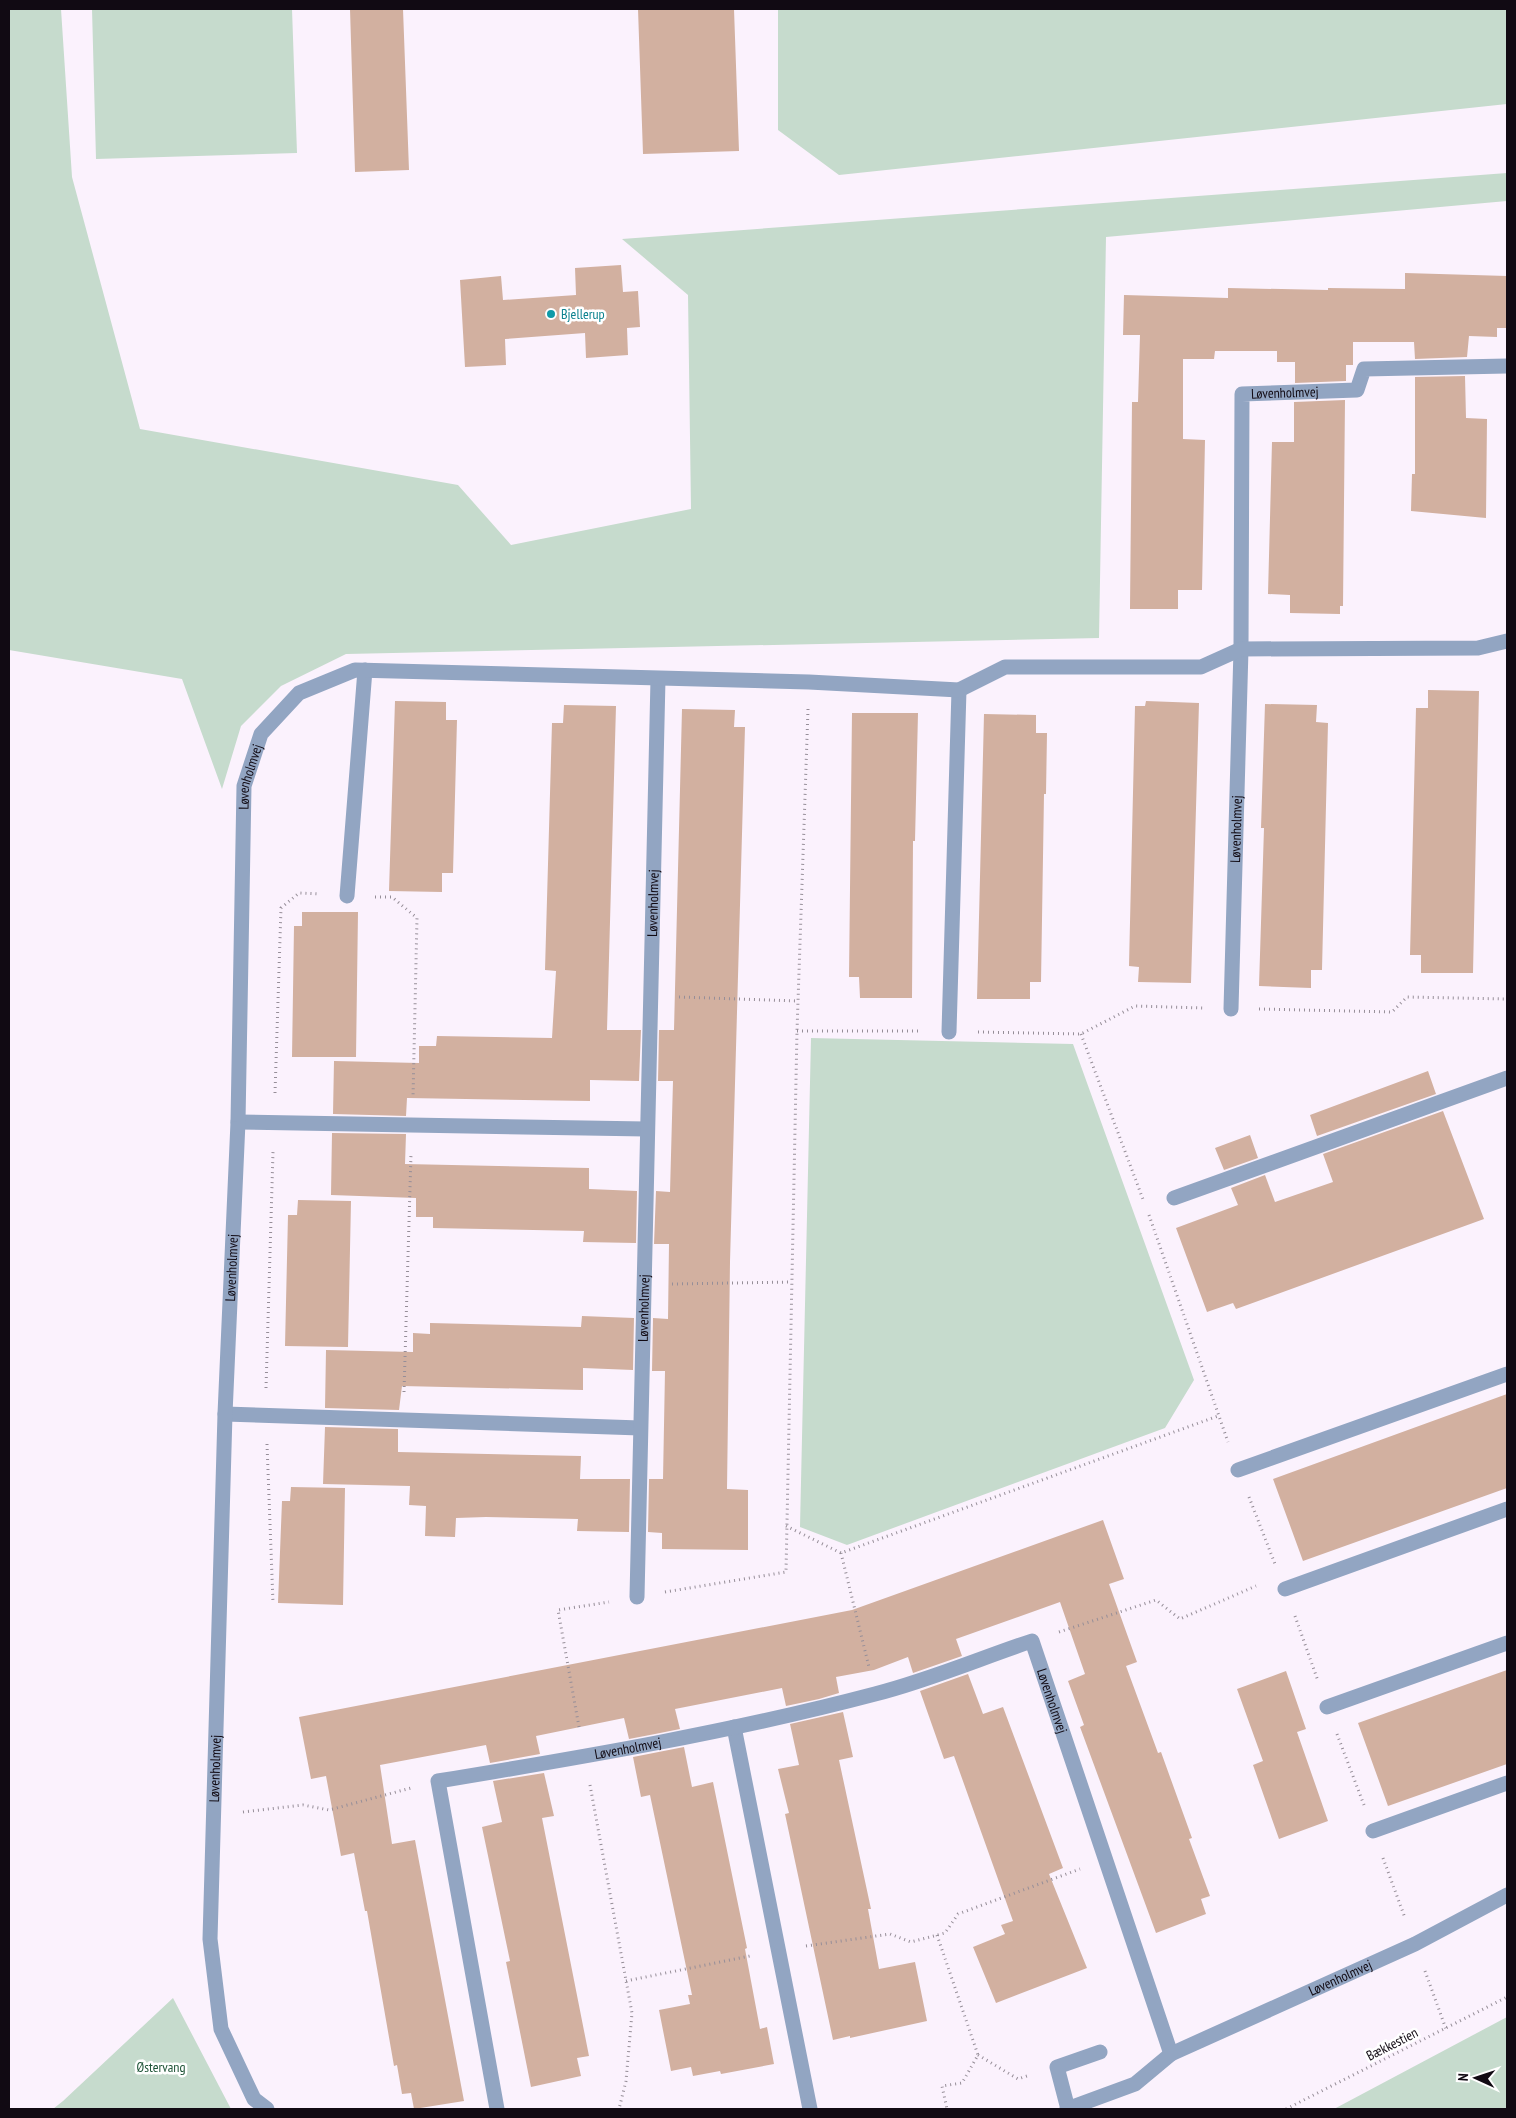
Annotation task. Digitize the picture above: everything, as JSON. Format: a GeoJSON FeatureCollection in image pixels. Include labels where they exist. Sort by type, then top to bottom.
{"type":"FeatureCollection","features":[{"type":"Feature","properties":{"kind":"street","name":"Løvenholmvej"},"geometry":{"type":"LineString","coordinates":[[1231,1008],[1241,649],[1242,394],[1357,390],[1364,369],[1507,366]]}},
{"type":"Feature","properties":{"kind":"street","name":"Løvenholmvej"},"geometry":{"type":"LineString","coordinates":[[267,2109],[254,2098],[221,2029],[210,1939],[225,1414],[238,1122],[244,786],[261,734],[299,693],[355,670],[809,682],[959,690],[1005,667],[1201,667],[1241,649],[1478,648],[1507,640]]}},
{"type":"Feature","properties":{"kind":"street"},"geometry":{"type":"LineString","coordinates":[[347,896],[365,670]]}},
{"type":"Feature","properties":{"kind":"street","name":"Løvenholmvej"},"geometry":{"type":"LineString","coordinates":[[637,1597],[642,1284],[658,679]]}},
{"type":"Feature","properties":{"kind":"street"},"geometry":{"type":"LineString","coordinates":[[949,1032],[959,690]]}},
{"type":"Feature","properties":{"kind":"street"},"geometry":{"type":"LineString","coordinates":[[1174,1198],[1507,1078]]}},
{"type":"Feature","properties":{"kind":"street"},"geometry":{"type":"LineString","coordinates":[[238,1122],[646,1129]]}},
{"type":"Feature","properties":{"kind":"street"},"geometry":{"type":"LineString","coordinates":[[1238,1470],[1507,1374]]}},
{"type":"Feature","properties":{"kind":"street"},"geometry":{"type":"LineString","coordinates":[[225,1414],[640,1428]]}},
{"type":"Feature","properties":{"kind":"street"},"geometry":{"type":"LineString","coordinates":[[1285,1589],[1507,1509]]}},
{"type":"Feature","properties":{"kind":"street","name":"Løvenholmvej"},"geometry":{"type":"LineString","coordinates":[[438,1781],[585,1757],[734,1727],[877,1694],[1032,1641],[1171,2054]]}},
{"type":"Feature","properties":{"kind":"street"},"geometry":{"type":"LineString","coordinates":[[1327,1707],[1507,1643]]}},
{"type":"Feature","properties":{"kind":"street"},"geometry":{"type":"LineString","coordinates":[[734,1727],[810,2109]]}},
{"type":"Feature","properties":{"kind":"street"},"geometry":{"type":"LineString","coordinates":[[438,1781],[497,2109]]}},
{"type":"Feature","properties":{"kind":"street"},"geometry":{"type":"LineString","coordinates":[[1373,1831],[1507,1783]]}},
{"type":"Feature","properties":{"kind":"street","name":"Løvenholmvej"},"geometry":{"type":"LineString","coordinates":[[1068,2109],[1135,2084],[1171,2054],[1415,1944],[1507,1895]]}},
{"type":"Feature","properties":{"kind":"street"},"geometry":{"type":"LineString","coordinates":[[1068,2109],[1056,2067],[1100,2052]]}},
{"type":"Feature","properties":{"kind":"path"},"geometry":{"type":"LineString","coordinates":[[619,2109],[626,2081],[632,2013],[558,1610],[786,1572],[797,1031],[809,682]]}},
{"type":"Feature","properties":{"kind":"path"},"geometry":{"type":"LineString","coordinates":[[273,1603],[266,1415],[281,908],[299,893],[392,897],[417,918],[403,1420]]}},
{"type":"Feature","properties":{"kind":"path"},"geometry":{"type":"LineString","coordinates":[[650,996],[798,1001]]}},
{"type":"Feature","properties":{"kind":"path"},"geometry":{"type":"LineString","coordinates":[[797,1031],[1081,1034],[1135,1006],[1392,1012],[1407,997],[1507,999]]}},
{"type":"Feature","properties":{"kind":"path"},"geometry":{"type":"LineString","coordinates":[[642,1284],[792,1282]]}},
{"type":"Feature","properties":{"kind":"path"},"geometry":{"type":"LineString","coordinates":[[786,1526],[840,1553],[1218,1416]]}},
{"type":"Feature","properties":{"kind":"path"},"geometry":{"type":"LineString","coordinates":[[840,1553],[877,1694]]}},
{"type":"Feature","properties":{"kind":"path"},"geometry":{"type":"LineString","coordinates":[[1032,1641],[1156,1600],[1180,1619],[1262,1583]]}},
{"type":"Feature","properties":{"kind":"path"},"geometry":{"type":"LineString","coordinates":[[214,1816],[303,1805],[329,1810],[438,1781]]}},
{"type":"Feature","properties":{"kind":"path"},"geometry":{"type":"LineString","coordinates":[[626,1981],[778,1950],[890,1934],[911,1942],[945,1933],[958,1914],[1106,1860]]}},
{"type":"Feature","properties":{"kind":"path"},"geometry":{"type":"LineString","coordinates":[[937,1935],[978,2055],[1018,2079],[1056,2067]]}},
{"type":"Feature","properties":{"kind":"path"},"geometry":{"type":"LineString","coordinates":[[1415,1944],[1446,2029]]}},
{"type":"Feature","properties":{"kind":"path","name":"Bækkestien"},"geometry":{"type":"LineString","coordinates":[[1286,2109],[1507,1997]]}},
{"type":"Feature","properties":{"kind":"path"},"geometry":{"type":"LineString","coordinates":[[947,2109],[942,2086],[962,2083],[978,2055]]}},
{"type":"Feature","properties":{"kind":"green space"},"geometry":{"type":"Polygon","coordinates":[[[9,9],[61,9],[72,177],[140,429],[458,485],[511,545],[691,509],[688,295],[622,239],[1507,173],[1507,201],[1106,237],[1099,638],[346,654],[281,686],[241,726],[222,789],[182,679],[9,650],[9,9]]]}},
{"type":"Feature","properties":{"kind":"green space"},"geometry":{"type":"Polygon","coordinates":[[[92,9],[292,9],[297,153],[96,159],[92,9]]]}},
{"type":"Feature","properties":{"kind":"green space"},"geometry":{"type":"Polygon","coordinates":[[[778,9],[1507,9],[1507,104],[839,175],[778,130],[778,9]]]}},
{"type":"Feature","properties":{"kind":"green space"},"geometry":{"type":"Polygon","coordinates":[[[811,1038],[1073,1044],[1194,1380],[1165,1428],[847,1545],[800,1527],[811,1038]]]}},
{"type":"Feature","properties":{"kind":"green space","name":"Østervang"},"geometry":{"type":"Polygon","coordinates":[[[173,1998],[231,2109],[53,2109],[63,2101],[173,1998]]]}},
{"type":"Feature","properties":{"kind":"green space"},"geometry":{"type":"Polygon","coordinates":[[[1507,2017],[1507,2109],[1334,2109],[1507,2017]]]}},
{"type":"Feature","properties":{"kind":"building"},"geometry":{"type":"Polygon","coordinates":[[[350,9],[403,9],[409,170],[355,172],[350,9]]]}},
{"type":"Feature","properties":{"kind":"building"},"geometry":{"type":"Polygon","coordinates":[[[638,9],[734,9],[739,151],[643,154],[638,9]]]}},
{"type":"Feature","properties":{"kind":"building","name":"Bjellerup"},"geometry":{"type":"Polygon","coordinates":[[[621,265],[623,292],[638,291],[640,327],[627,328],[628,355],[586,358],[585,333],[505,339],[506,365],[465,367],[460,280],[501,276],[503,300],[576,295],[575,268],[621,265]]]}},
{"type":"Feature","properties":{"kind":"building"},"geometry":{"type":"Polygon","coordinates":[[[1405,273],[1507,276],[1507,328],[1497,328],[1497,337],[1469,336],[1467,357],[1415,359],[1414,342],[1353,342],[1353,365],[1346,365],[1346,381],[1295,383],[1295,362],[1277,362],[1277,351],[1215,351],[1214,359],[1183,359],[1183,439],[1205,440],[1202,590],[1178,590],[1178,609],[1130,609],[1132,402],[1138,402],[1140,335],[1123,335],[1124,295],[1228,298],[1228,288],[1405,289],[1405,273]]]}},
{"type":"Feature","properties":{"kind":"building"},"geometry":{"type":"Polygon","coordinates":[[[1465,376],[1466,418],[1487,419],[1486,518],[1411,511],[1412,474],[1415,474],[1415,377],[1465,376]]]}},
{"type":"Feature","properties":{"kind":"building"},"geometry":{"type":"Polygon","coordinates":[[[1345,400],[1343,606],[1340,606],[1340,614],[1290,613],[1290,595],[1268,594],[1272,442],[1294,442],[1294,402],[1345,400]]]}},
{"type":"Feature","properties":{"kind":"building"},"geometry":{"type":"Polygon","coordinates":[[[1428,690],[1479,691],[1473,973],[1421,973],[1421,955],[1410,955],[1416,708],[1428,708],[1428,690]]]}},
{"type":"Feature","properties":{"kind":"building"},"geometry":{"type":"Polygon","coordinates":[[[395,701],[446,702],[446,720],[457,720],[453,873],[442,873],[442,892],[389,891],[395,701]]]}},
{"type":"Feature","properties":{"kind":"building"},"geometry":{"type":"Polygon","coordinates":[[[1146,701],[1199,703],[1191,983],[1138,982],[1139,967],[1129,966],[1135,706],[1145,706],[1146,701]]]}},
{"type":"Feature","properties":{"kind":"building"},"geometry":{"type":"Polygon","coordinates":[[[1265,704],[1317,705],[1316,722],[1328,723],[1322,970],[1311,970],[1311,988],[1259,986],[1264,828],[1261,828],[1265,704]]]}},
{"type":"Feature","properties":{"kind":"building"},"geometry":{"type":"Polygon","coordinates":[[[564,705],[616,706],[607,1030],[641,1030],[639,1081],[590,1080],[590,1101],[407,1098],[406,1116],[333,1114],[334,1061],[419,1063],[419,1046],[436,1046],[437,1036],[552,1038],[556,971],[545,970],[552,723],[563,723],[564,705]]]}},
{"type":"Feature","properties":{"kind":"building"},"geometry":{"type":"Polygon","coordinates":[[[682,709],[735,710],[734,727],[745,727],[730,1262],[727,1489],[748,1490],[748,1550],[662,1549],[662,1533],[648,1532],[649,1479],[663,1479],[665,1371],[652,1371],[653,1318],[668,1319],[669,1244],[654,1244],[656,1191],[670,1192],[673,1081],[658,1081],[659,1030],[674,1030],[682,709]]]}},
{"type":"Feature","properties":{"kind":"building"},"geometry":{"type":"Polygon","coordinates":[[[852,713],[918,713],[915,841],[913,841],[912,998],[860,998],[859,977],[849,977],[852,713]]]}},
{"type":"Feature","properties":{"kind":"building"},"geometry":{"type":"Polygon","coordinates":[[[984,714],[1036,715],[1036,733],[1047,733],[1046,794],[1044,794],[1041,982],[1030,982],[1030,999],[977,999],[984,714]]]}},
{"type":"Feature","properties":{"kind":"building"},"geometry":{"type":"Polygon","coordinates":[[[302,912],[358,912],[356,1057],[292,1057],[294,926],[302,926],[302,912]]]}},
{"type":"Feature","properties":{"kind":"building"},"geometry":{"type":"Polygon","coordinates":[[[1428,1071],[1436,1094],[1317,1136],[1310,1115],[1428,1071]]]}},
{"type":"Feature","properties":{"kind":"building"},"geometry":{"type":"Polygon","coordinates":[[[1443,1111],[1484,1219],[1236,1309],[1233,1303],[1207,1312],[1176,1228],[1238,1205],[1231,1188],[1265,1175],[1275,1202],[1333,1182],[1323,1154],[1443,1111]]]}},
{"type":"Feature","properties":{"kind":"building"},"geometry":{"type":"Polygon","coordinates":[[[332,1133],[406,1134],[405,1164],[589,1168],[589,1189],[637,1191],[636,1243],[583,1242],[584,1231],[433,1228],[433,1217],[416,1217],[416,1198],[331,1195],[332,1133]]]}},
{"type":"Feature","properties":{"kind":"building"},"geometry":{"type":"Polygon","coordinates":[[[1250,1135],[1258,1158],[1224,1170],[1215,1148],[1250,1135]]]}},
{"type":"Feature","properties":{"kind":"building"},"geometry":{"type":"Polygon","coordinates":[[[298,1200],[351,1201],[348,1347],[285,1346],[288,1215],[297,1215],[298,1200]]]}},
{"type":"Feature","properties":{"kind":"building"},"geometry":{"type":"Polygon","coordinates":[[[582,1316],[634,1318],[633,1370],[583,1368],[583,1390],[402,1386],[399,1410],[325,1408],[326,1350],[413,1352],[413,1333],[430,1334],[430,1323],[581,1327],[582,1316]]]}},
{"type":"Feature","properties":{"kind":"building"},"geometry":{"type":"Polygon","coordinates":[[[1507,1394],[1507,1488],[1303,1561],[1273,1479],[1507,1394]]]}},
{"type":"Feature","properties":{"kind":"building"},"geometry":{"type":"Polygon","coordinates":[[[325,1427],[398,1429],[398,1452],[581,1456],[580,1479],[630,1479],[629,1532],[577,1531],[578,1519],[486,1517],[456,1518],[455,1537],[425,1536],[426,1506],[409,1505],[410,1486],[323,1484],[325,1427]]]}},
{"type":"Feature","properties":{"kind":"building"},"geometry":{"type":"Polygon","coordinates":[[[291,1487],[345,1488],[343,1605],[278,1603],[282,1501],[290,1501],[291,1487]]]}},
{"type":"Feature","properties":{"kind":"building"},"geometry":{"type":"Polygon","coordinates":[[[1103,1520],[1124,1579],[1109,1584],[1137,1662],[1126,1666],[1158,1753],[1161,1752],[1192,1838],[1189,1839],[1210,1896],[1201,1899],[1206,1914],[1156,1933],[1080,1727],[1084,1725],[1068,1681],[1085,1674],[1060,1602],[956,1639],[962,1656],[913,1673],[908,1657],[874,1670],[836,1677],[839,1693],[819,1699],[786,1706],[782,1688],[675,1709],[680,1729],[629,1739],[624,1718],[536,1736],[540,1754],[490,1763],[486,1745],[380,1765],[392,1844],[415,1840],[464,2101],[414,2109],[411,2093],[402,2094],[397,2065],[394,2066],[367,1911],[365,1911],[354,1853],[341,1856],[326,1776],[311,1779],[299,1717],[852,1610],[1103,1520]]]}},
{"type":"Feature","properties":{"kind":"building"},"geometry":{"type":"Polygon","coordinates":[[[1507,1670],[1507,1764],[1388,1806],[1358,1723],[1507,1670]]]}},
{"type":"Feature","properties":{"kind":"building"},"geometry":{"type":"Polygon","coordinates":[[[1286,1671],[1306,1729],[1297,1732],[1328,1821],[1279,1839],[1253,1765],[1263,1761],[1237,1689],[1286,1671]]]}},
{"type":"Feature","properties":{"kind":"building"},"geometry":{"type":"Polygon","coordinates":[[[968,1674],[983,1714],[1003,1707],[1063,1868],[1049,1874],[1087,1968],[996,2003],[973,1947],[1005,1934],[1001,1925],[1013,1921],[954,1756],[944,1759],[920,1691],[968,1674]]]}},
{"type":"Feature","properties":{"kind":"building"},"geometry":{"type":"Polygon","coordinates":[[[843,1712],[853,1757],[839,1760],[871,1909],[868,1909],[879,1969],[915,1962],[927,2021],[833,2040],[785,1814],[789,1813],[778,1769],[799,1765],[790,1724],[843,1712]]]}},
{"type":"Feature","properties":{"kind":"building"},"geometry":{"type":"Polygon","coordinates":[[[684,1747],[692,1787],[713,1782],[747,1948],[745,1949],[760,2029],[767,2027],[774,2064],[721,2074],[720,2071],[693,2076],[691,2067],[671,2071],[659,2010],[690,2004],[688,1995],[692,1995],[650,1795],[641,1797],[633,1757],[684,1747]]]}},
{"type":"Feature","properties":{"kind":"building"},"geometry":{"type":"Polygon","coordinates":[[[544,1773],[554,1816],[542,1818],[589,2056],[577,2058],[581,2076],[531,2087],[506,1962],[510,1961],[482,1827],[502,1822],[493,1781],[544,1773]]]}},
{"type":"Feature","properties":{"kind":"place","name":"Bjellerup"},"geometry":{"type":"Point","coordinates":[551,314]}}]}
